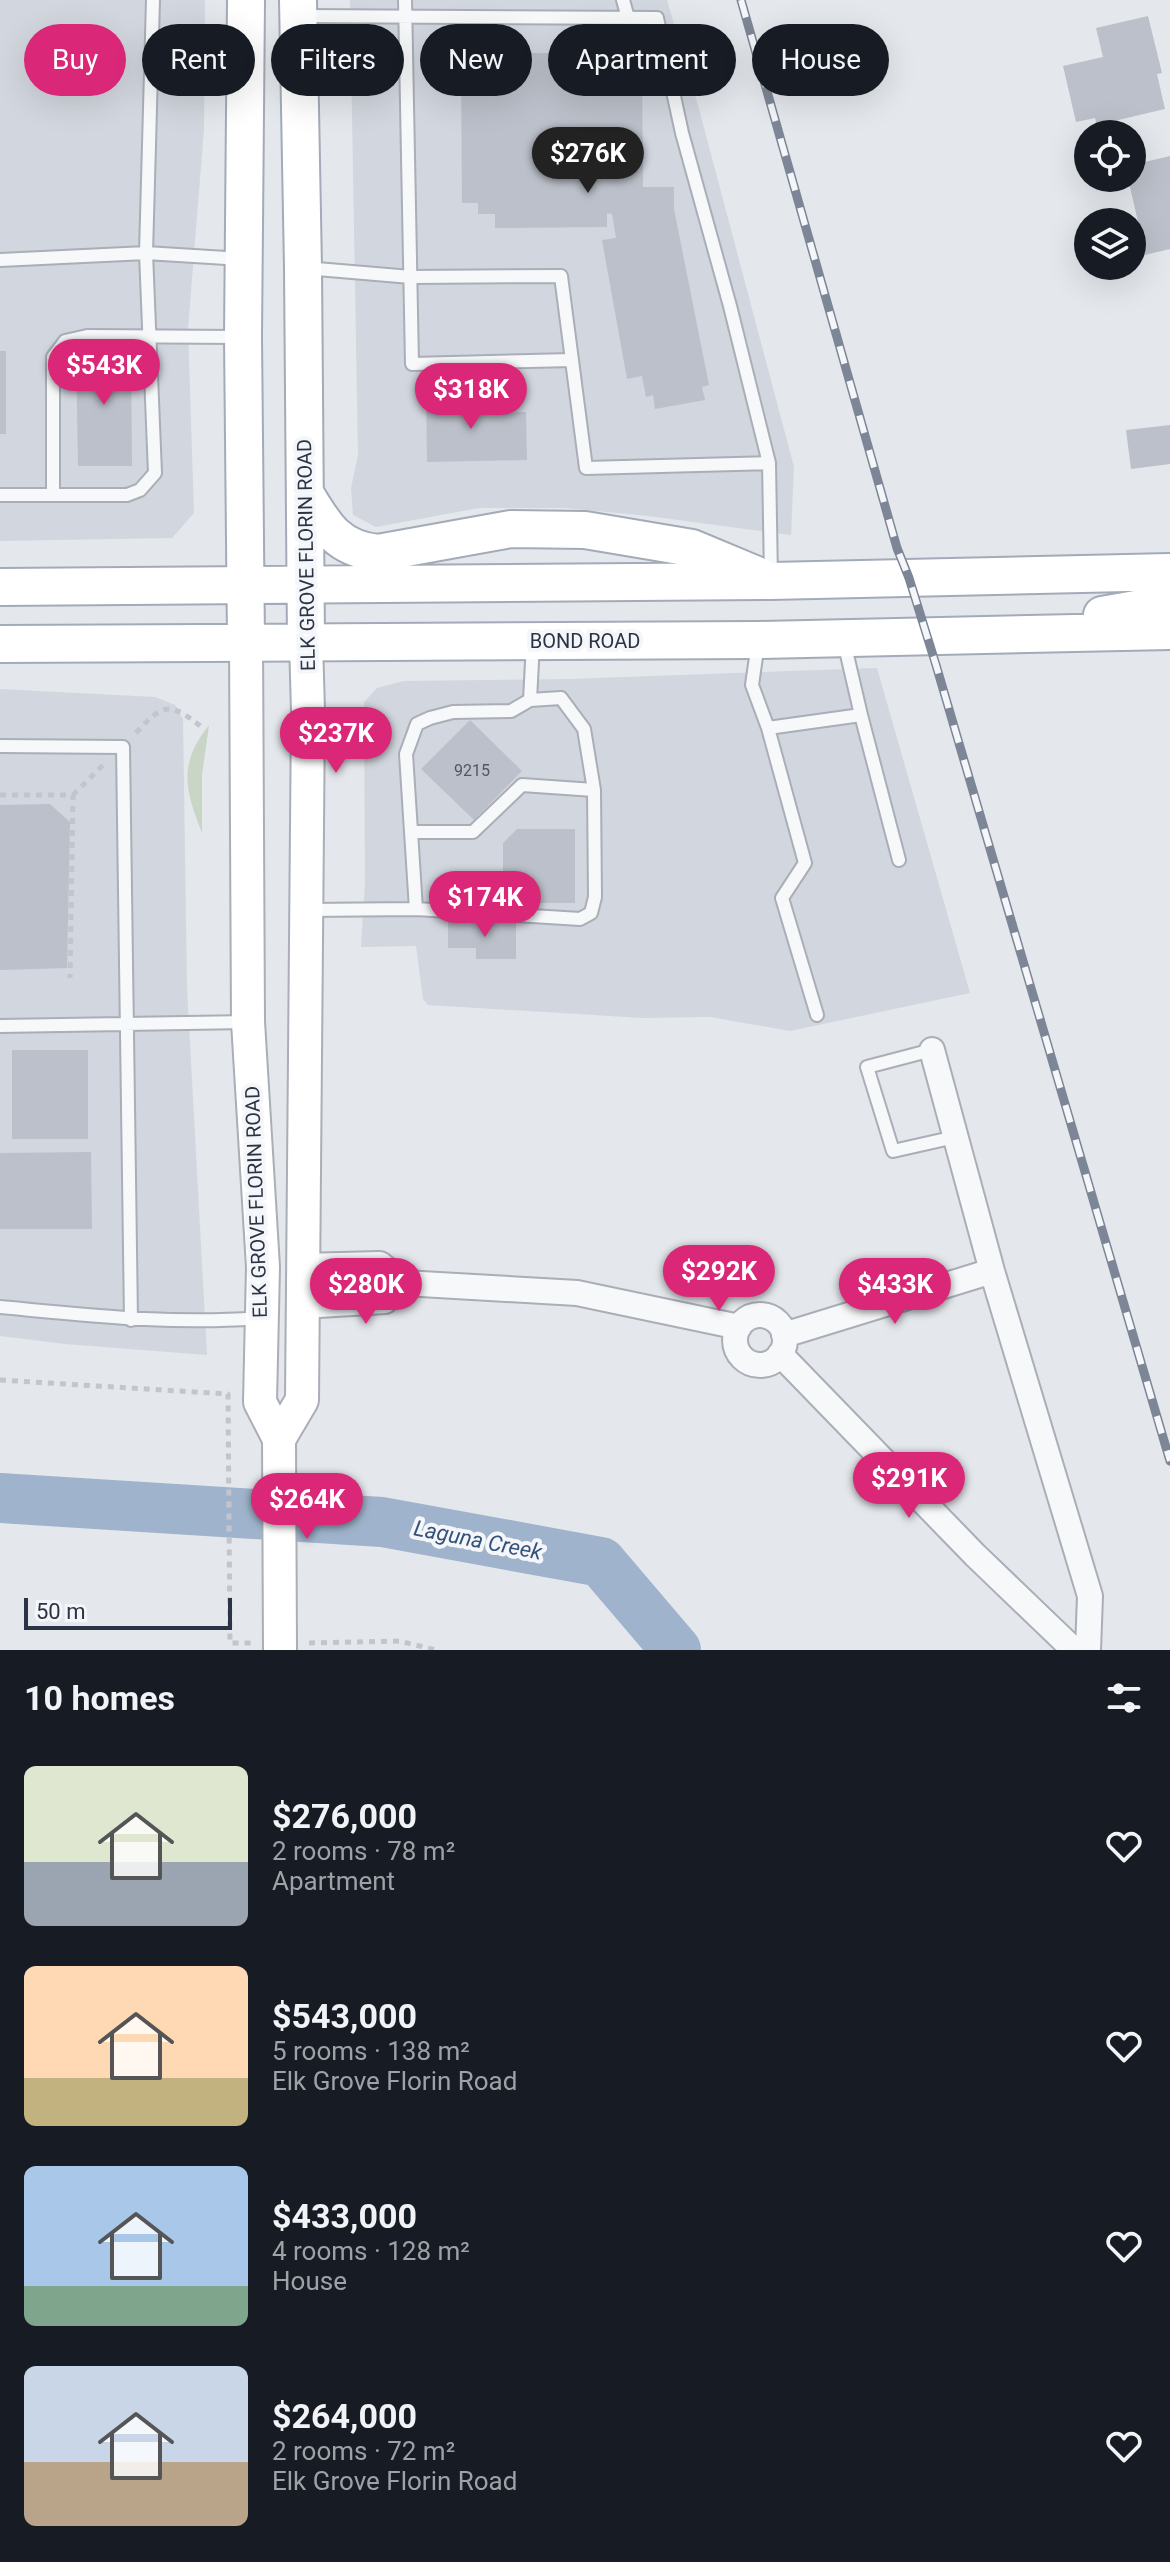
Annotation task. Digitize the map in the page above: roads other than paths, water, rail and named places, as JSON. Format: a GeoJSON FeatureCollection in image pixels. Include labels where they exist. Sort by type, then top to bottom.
{"type":"FeatureCollection","features":[{"type":"Feature","properties":{"kind":"main road","name":"ELK GROVE FLORIN ROAD"},"geometry":{"type":"LineString","coordinates":[[246,0],[243,337],[248,1022],[263,1267],[260,1402],[279,1439],[280,1646]]}},
{"type":"Feature","properties":{"kind":"main road","name":"ELK GROVE FLORIN ROAD"},"geometry":{"type":"LineString","coordinates":[[279,1439],[302,1400],[308,697],[298,8]]}},
{"type":"Feature","properties":{"kind":"main road"},"geometry":{"type":"LineString","coordinates":[[305,493],[327,531],[356,550],[365,552],[378,553],[511,529],[585,530],[692,548],[771,581]]}},
{"type":"Feature","properties":{"kind":"main road"},"geometry":{"type":"LineString","coordinates":[[0,587],[771,581],[1170,572]]}},
{"type":"Feature","properties":{"kind":"main road"},"geometry":{"type":"LineString","coordinates":[[1052,633],[1110,612],[1170,603]]}},
{"type":"Feature","properties":{"kind":"main road","name":"BOND ROAD"},"geometry":{"type":"LineString","coordinates":[[0,644],[758,640],[1170,631]]}},
{"type":"Feature","properties":{"kind":"main road"},"geometry":{"type":"LineString","coordinates":[[256,1169],[266,1176],[278,1203],[276,1287],[279,1299],[288,1305],[302,1306]]}},
{"type":"Feature","properties":{"kind":"street"},"geometry":{"type":"LineString","coordinates":[[932,1050],[992,1271],[1090,1596],[1088,1650]]}},
{"type":"Feature","properties":{"kind":"street"},"geometry":{"type":"LineString","coordinates":[[302,1266],[380,1264],[404,1283],[577,1293],[739,1327]]}},
{"type":"Feature","properties":{"kind":"street"},"geometry":{"type":"LineString","coordinates":[[992,1271],[782,1345],[774,1361],[765,1365],[746,1361],[735,1346],[739,1327],[755,1316],[774,1320],[782,1345],[975,1555],[1074,1650]]}},
{"type":"Feature","properties":{"kind":"street"},"geometry":{"type":"LineString","coordinates":[[302,1306],[385,1301],[404,1283]]}},
{"type":"Feature","properties":{"kind":"lane"},"geometry":{"type":"LineString","coordinates":[[0,495],[127,495],[140,490],[155,473],[146,253],[153,0]]}},
{"type":"Feature","properties":{"kind":"lane"},"geometry":{"type":"LineString","coordinates":[[405,0],[412,364],[572,360]]}},
{"type":"Feature","properties":{"kind":"lane"},"geometry":{"type":"LineString","coordinates":[[623,0],[628,18]]}},
{"type":"Feature","properties":{"kind":"lane"},"geometry":{"type":"LineString","coordinates":[[298,8],[406,17],[657,18],[682,133],[762,427],[769,463],[771,581]]}},
{"type":"Feature","properties":{"kind":"lane"},"geometry":{"type":"LineString","coordinates":[[0,260],[146,253],[245,259]]}},
{"type":"Feature","properties":{"kind":"lane"},"geometry":{"type":"LineString","coordinates":[[303,268],[411,277],[561,276],[586,468],[769,463]]}},
{"type":"Feature","properties":{"kind":"lane"},"geometry":{"type":"LineString","coordinates":[[53,495],[53,357],[65,341],[87,336],[243,337]]}},
{"type":"Feature","properties":{"kind":"lane"},"geometry":{"type":"LineString","coordinates":[[843,638],[899,860]]}},
{"type":"Feature","properties":{"kind":"lane"},"geometry":{"type":"LineString","coordinates":[[758,640],[752,685],[768,728],[805,863],[782,898],[817,1015]]}},
{"type":"Feature","properties":{"kind":"lane"},"geometry":{"type":"LineString","coordinates":[[530,700],[533,641]]}},
{"type":"Feature","properties":{"kind":"lane"},"geometry":{"type":"LineString","coordinates":[[307,910],[416,909],[580,919],[591,913],[595,897],[594,790],[584,729],[561,698],[530,700],[511,711],[453,712],[417,724],[406,754],[416,909]]}},
{"type":"Feature","properties":{"kind":"lane"},"geometry":{"type":"LineString","coordinates":[[768,728],[861,715]]}},
{"type":"Feature","properties":{"kind":"lane"},"geometry":{"type":"LineString","coordinates":[[0,746],[123,747],[131,1320]]}},
{"type":"Feature","properties":{"kind":"lane"},"geometry":{"type":"LineString","coordinates":[[411,832],[473,832],[522,785],[594,790]]}},
{"type":"Feature","properties":{"kind":"lane"},"geometry":{"type":"LineString","coordinates":[[0,1026],[248,1022]]}},
{"type":"Feature","properties":{"kind":"lane"},"geometry":{"type":"LineString","coordinates":[[932,1050],[867,1067],[893,1151],[955,1137]]}},
{"type":"Feature","properties":{"kind":"lane"},"geometry":{"type":"LineString","coordinates":[[0,1307],[131,1320],[261,1318]]}},
{"type":"Feature","properties":{"kind":"waterway","name":"Laguna Creek"},"geometry":{"type":"LineString","coordinates":[[0,1498],[382,1522],[601,1562],[676,1650]]}},
{"type":"Feature","properties":{"kind":"railway"},"geometry":{"type":"LineString","coordinates":[[741,0],[897,548],[936,665],[1170,1461]]}}]}
